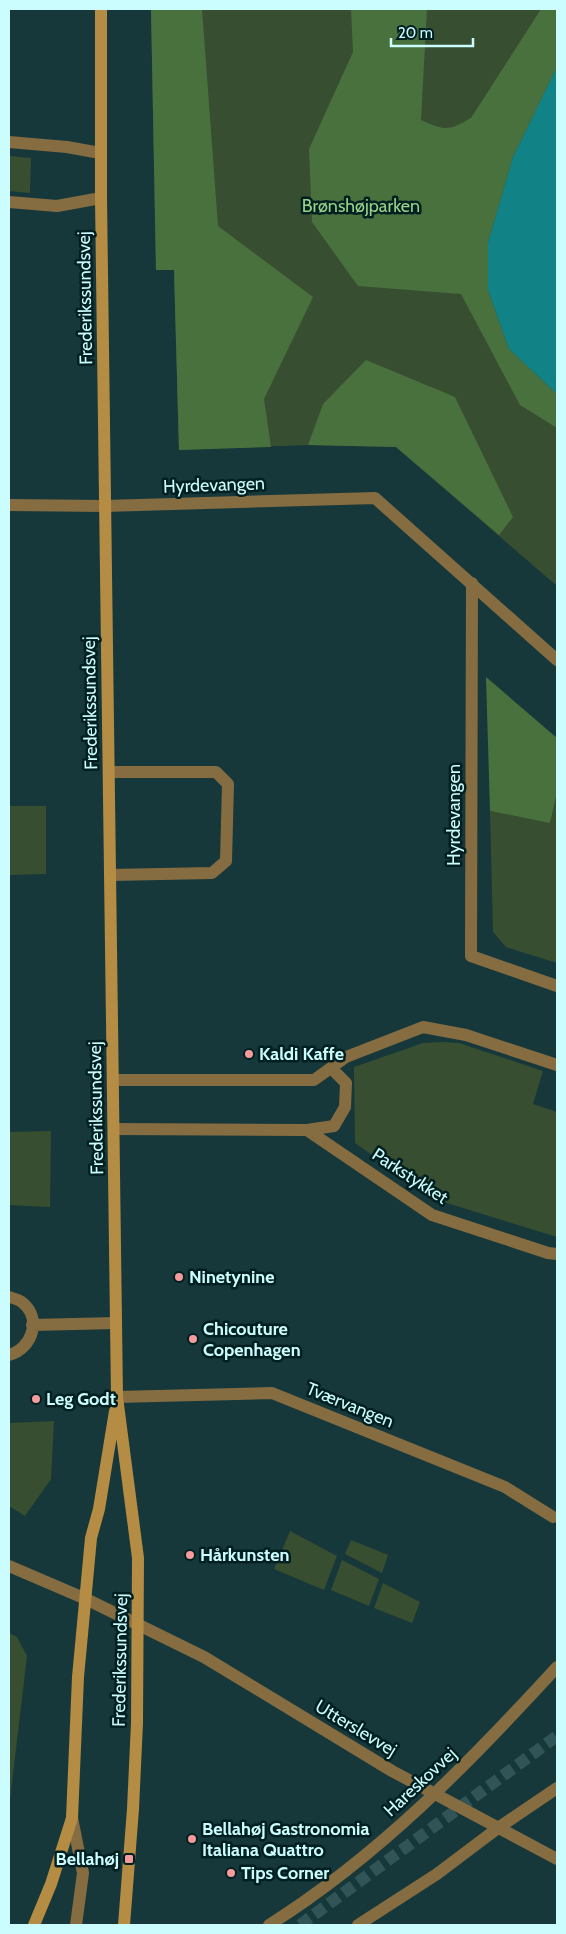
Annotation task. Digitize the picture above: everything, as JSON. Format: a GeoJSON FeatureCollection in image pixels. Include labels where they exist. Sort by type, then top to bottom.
{"type":"FeatureCollection","features":[{"type":"Feature","properties":{"kind":"main road","name":"Frederikssundsvej"},"geometry":{"type":"LineString","coordinates":[[101,9],[100,153],[117,1397],[138,1558],[133,1800],[124,1925]]}},
{"type":"Feature","properties":{"kind":"main road","name":"Frederikssundsvej"},"geometry":{"type":"LineString","coordinates":[[34,1925],[51,1884],[72,1818],[78,1678],[91,1538],[99,1509],[117,1397]]}},
{"type":"Feature","properties":{"kind":"street"},"geometry":{"type":"LineString","coordinates":[[9,142],[67,147],[100,153]]}},
{"type":"Feature","properties":{"kind":"street"},"geometry":{"type":"LineString","coordinates":[[9,202],[57,206],[101,198]]}},
{"type":"Feature","properties":{"kind":"street","name":"Hyrdevangen"},"geometry":{"type":"LineString","coordinates":[[9,505],[105,506],[375,498],[557,660]]}},
{"type":"Feature","properties":{"kind":"street","name":"Hyrdevangen"},"geometry":{"type":"LineString","coordinates":[[472,583],[471,956],[557,986]]}},
{"type":"Feature","properties":{"kind":"street"},"geometry":{"type":"LineString","coordinates":[[108,772],[216,772],[228,784],[226,861],[212,873],[110,875]]}},
{"type":"Feature","properties":{"kind":"street"},"geometry":{"type":"LineString","coordinates":[[113,1080],[314,1080],[346,1057],[423,1027],[466,1036],[557,1065]]}},
{"type":"Feature","properties":{"kind":"street"},"geometry":{"type":"LineString","coordinates":[[114,1128],[307,1130],[334,1126],[346,1106],[346,1083],[330,1068]]}},
{"type":"Feature","properties":{"kind":"street","name":"Parkstykket"},"geometry":{"type":"LineString","coordinates":[[307,1130],[432,1215],[548,1253],[557,1254]]}},
{"type":"Feature","properties":{"kind":"street"},"geometry":{"type":"LineString","coordinates":[[9,1297],[23,1303],[33,1319],[31,1338],[19,1352],[9,1355]]}},
{"type":"Feature","properties":{"kind":"street"},"geometry":{"type":"LineString","coordinates":[[32,1325],[116,1323]]}},
{"type":"Feature","properties":{"kind":"street","name":"Tværvangen"},"geometry":{"type":"LineString","coordinates":[[117,1397],[272,1393],[505,1486],[553,1517]]}},
{"type":"Feature","properties":{"kind":"street","name":"Utterslevvej"},"geometry":{"type":"LineString","coordinates":[[9,1566],[138,1624],[204,1657],[434,1794],[557,1859]]}},
{"type":"Feature","properties":{"kind":"street","name":"Hareskovvej"},"geometry":{"type":"LineString","coordinates":[[269,1925],[363,1857],[434,1794],[500,1730],[557,1667]]}},
{"type":"Feature","properties":{"kind":"street"},"geometry":{"type":"LineString","coordinates":[[358,1925],[437,1874],[498,1828],[557,1788]]}},
{"type":"Feature","properties":{"kind":"street","name":"Frederikssundsvej"},"geometry":{"type":"LineString","coordinates":[[72,1818],[83,1873],[76,1925]]}},
{"type":"Feature","properties":{"kind":"green space","name":"Brønshøjparken"},"geometry":{"type":"Polygon","coordinates":[[[151,9],[557,9],[557,586],[396,447],[308,445],[179,450],[174,270],[156,270],[151,9]]]}},
{"type":"Feature","properties":{"kind":"green space"},"geometry":{"type":"Polygon","coordinates":[[[151,9],[202,9],[218,226],[313,297],[264,399],[271,447],[179,450],[174,270],[156,270],[151,9]]]}},
{"type":"Feature","properties":{"kind":"green space"},"geometry":{"type":"Polygon","coordinates":[[[351,9],[427,9],[421,120],[441,128],[446,128],[471,118],[541,9],[557,9],[557,67],[513,157],[488,243],[488,290],[509,349],[557,394],[557,428],[520,405],[461,294],[358,286],[312,222],[309,149],[353,52],[351,9]]]}},
{"type":"Feature","properties":{"kind":"green space"},"geometry":{"type":"Polygon","coordinates":[[[9,156],[31,158],[30,193],[9,191],[9,156]]]}},
{"type":"Feature","properties":{"kind":"green space"},"geometry":{"type":"Polygon","coordinates":[[[366,360],[455,397],[513,517],[499,535],[396,447],[308,445],[323,404],[366,360]]]}},
{"type":"Feature","properties":{"kind":"green space"},"geometry":{"type":"Polygon","coordinates":[[[486,677],[557,738],[557,792],[550,823],[490,811],[486,677]]]}},
{"type":"Feature","properties":{"kind":"green space"},"geometry":{"type":"Polygon","coordinates":[[[557,792],[557,963],[506,947],[493,932],[490,811],[549,822],[557,792]]]}},
{"type":"Feature","properties":{"kind":"green space"},"geometry":{"type":"Polygon","coordinates":[[[9,806],[46,806],[46,874],[9,875],[9,806]]]}},
{"type":"Feature","properties":{"kind":"green space"},"geometry":{"type":"Polygon","coordinates":[[[423,1043],[459,1043],[543,1071],[533,1104],[557,1112],[557,1237],[437,1200],[355,1143],[354,1067],[423,1043]]]}},
{"type":"Feature","properties":{"kind":"green space"},"geometry":{"type":"Polygon","coordinates":[[[51,1131],[50,1207],[9,1205],[9,1132],[51,1131]]]}},
{"type":"Feature","properties":{"kind":"green space"},"geometry":{"type":"Polygon","coordinates":[[[54,1421],[51,1479],[25,1516],[9,1506],[9,1423],[54,1421]]]}},
{"type":"Feature","properties":{"kind":"green space"},"geometry":{"type":"Polygon","coordinates":[[[290,1531],[337,1556],[324,1590],[274,1569],[290,1531]]]}},
{"type":"Feature","properties":{"kind":"green space"},"geometry":{"type":"Polygon","coordinates":[[[351,1540],[388,1555],[382,1573],[345,1554],[351,1540]]]}},
{"type":"Feature","properties":{"kind":"green space"},"geometry":{"type":"Polygon","coordinates":[[[342,1560],[379,1579],[369,1606],[331,1590],[342,1560]]]}},
{"type":"Feature","properties":{"kind":"green space"},"geometry":{"type":"Polygon","coordinates":[[[383,1583],[420,1602],[412,1623],[374,1608],[383,1583]]]}},
{"type":"Feature","properties":{"kind":"green space"},"geometry":{"type":"Polygon","coordinates":[[[9,1633],[17,1637],[27,1656],[9,1808],[9,1633]]]}},
{"type":"Feature","properties":{"kind":"water"},"geometry":{"type":"Polygon","coordinates":[[[557,67],[557,394],[509,349],[488,290],[488,243],[513,157],[557,67]]]}},
{"type":"Feature","properties":{"kind":"tunnel"},"geometry":{"type":"LineString","coordinates":[[300,1925],[557,1736]]}},
{"type":"Feature","properties":{"kind":"place","name":"Kaldi Kaffe"},"geometry":{"type":"Point","coordinates":[249,1054]}},
{"type":"Feature","properties":{"kind":"place","name":"Ninetynine"},"geometry":{"type":"Point","coordinates":[179,1277]}},
{"type":"Feature","properties":{"kind":"place","name":"Chicouture Copenhagen"},"geometry":{"type":"Point","coordinates":[193,1339]}},
{"type":"Feature","properties":{"kind":"place","name":"Leg Godt"},"geometry":{"type":"Point","coordinates":[36,1399]}},
{"type":"Feature","properties":{"kind":"place","name":"Hårkunsten"},"geometry":{"type":"Point","coordinates":[190,1555]}},
{"type":"Feature","properties":{"kind":"place","name":"Bellahøj Gastronomia Italiana Quattro"},"geometry":{"type":"Point","coordinates":[192,1839]}},
{"type":"Feature","properties":{"kind":"place","name":"Bellahøj"},"geometry":{"type":"Point","coordinates":[129,1859]}},
{"type":"Feature","properties":{"kind":"place","name":"Tips Corner"},"geometry":{"type":"Point","coordinates":[231,1873]}}]}
